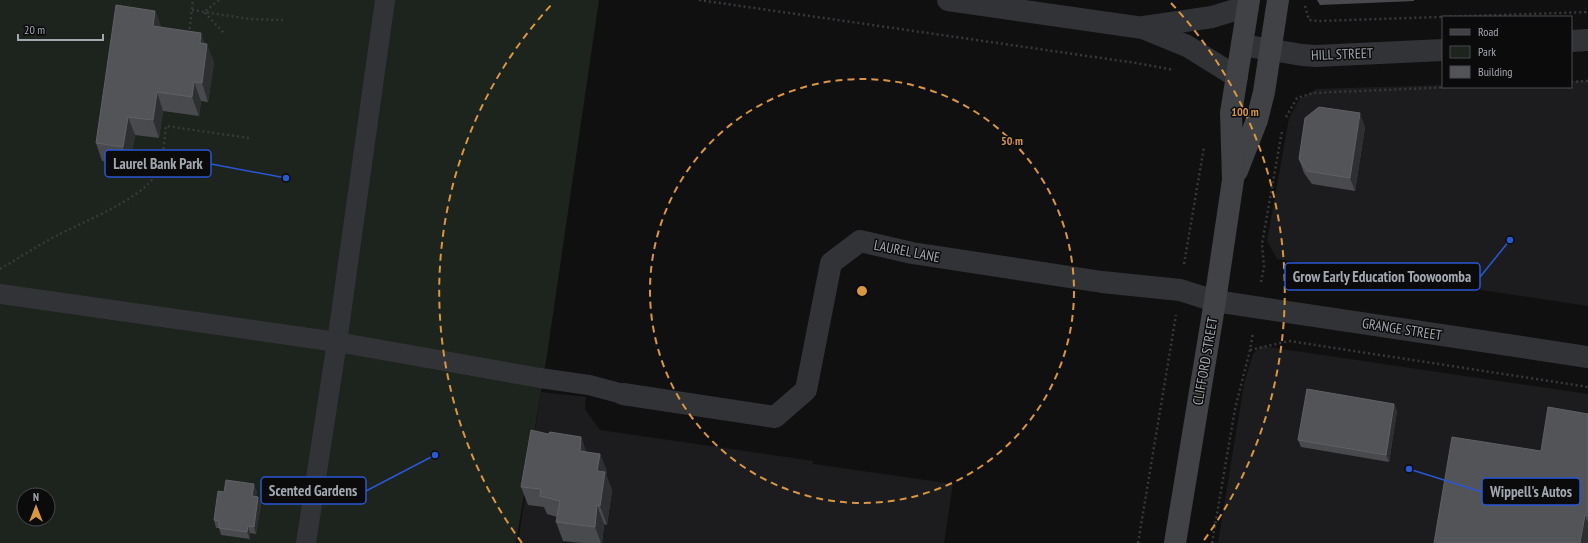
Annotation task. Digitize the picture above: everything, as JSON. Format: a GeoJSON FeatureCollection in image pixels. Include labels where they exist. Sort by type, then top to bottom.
{"type":"FeatureCollection","features":[{"type":"Feature","properties":{"kind":"main road","name":"CLIFFORD STREET"},"geometry":{"type":"LineString","coordinates":[[1234,180],[1257,120],[1264,92],[1278,0]]}},
{"type":"Feature","properties":{"kind":"main road","name":"CLIFFORD STREET"},"geometry":{"type":"LineString","coordinates":[[1175,543],[1234,180],[1231,113],[1249,3]]}},
{"type":"Feature","properties":{"kind":"street"},"geometry":{"type":"LineString","coordinates":[[306,543],[337,342],[384,0]]}},
{"type":"Feature","properties":{"kind":"street"},"geometry":{"type":"LineString","coordinates":[[948,0],[1143,28],[1187,46],[1237,77]]}},
{"type":"Feature","properties":{"kind":"street"},"geometry":{"type":"LineString","coordinates":[[1143,28],[1212,17],[1249,3]]}},
{"type":"Feature","properties":{"kind":"street"},"geometry":{"type":"LineString","coordinates":[[1572,41],[1588,40]]}},
{"type":"Feature","properties":{"kind":"street","name":"HILL STREET"},"geometry":{"type":"LineString","coordinates":[[1242,45],[1316,56],[1442,50]]}},
{"type":"Feature","properties":{"kind":"street","name":"LAUREL LANE"},"geometry":{"type":"LineString","coordinates":[[623,394],[775,417],[806,390],[831,264],[860,241],[912,253],[1087,280],[1180,290],[1215,301]]}},
{"type":"Feature","properties":{"kind":"street"},"geometry":{"type":"LineString","coordinates":[[0,294],[337,342],[540,378],[589,385],[623,394]]}},
{"type":"Feature","properties":{"kind":"street","name":"GRANGE STREET"},"geometry":{"type":"LineString","coordinates":[[1215,301],[1588,357]]}},
{"type":"Feature","properties":{"kind":"path"},"geometry":{"type":"LineString","coordinates":[[188,41],[193,0]]}},
{"type":"Feature","properties":{"kind":"path"},"geometry":{"type":"LineString","coordinates":[[204,12],[219,0]]}},
{"type":"Feature","properties":{"kind":"path"},"geometry":{"type":"LineString","coordinates":[[699,0],[1136,63],[1177,71]]}},
{"type":"Feature","properties":{"kind":"path"},"geometry":{"type":"LineString","coordinates":[[1302,0],[1309,20],[1442,16]]}},
{"type":"Feature","properties":{"kind":"path"},"geometry":{"type":"LineString","coordinates":[[192,10],[249,19],[283,20]]}},
{"type":"Feature","properties":{"kind":"path"},"geometry":{"type":"LineString","coordinates":[[204,12],[224,33]]}},
{"type":"Feature","properties":{"kind":"path"},"geometry":{"type":"LineString","coordinates":[[1448,16],[1588,12]]}},
{"type":"Feature","properties":{"kind":"path"},"geometry":{"type":"LineString","coordinates":[[1572,82],[1588,81]]}},
{"type":"Feature","properties":{"kind":"path"},"geometry":{"type":"LineString","coordinates":[[1297,98],[1313,93],[1442,87]]}},
{"type":"Feature","properties":{"kind":"path"},"geometry":{"type":"LineString","coordinates":[[0,269],[52,238],[97,217],[150,182],[157,173],[161,160],[166,126],[249,138]]}},
{"type":"Feature","properties":{"kind":"path"},"geometry":{"type":"LineString","coordinates":[[1250,350],[1289,341],[1588,388]]}},
{"type":"Feature","properties":{"kind":"shaded area"},"geometry":{"type":"Polygon","coordinates":[[[1588,80],[1588,306],[1277,259],[1267,241],[1289,118],[1299,100],[1316,89],[1442,85],[1442,88],[1572,88],[1572,81],[1588,80]]]}},
{"type":"Feature","properties":{"kind":"shaded area"},"geometry":{"type":"Polygon","coordinates":[[[1261,346],[1588,394],[1588,543],[1218,543],[1244,384],[1253,354],[1261,346]]]}},
{"type":"Feature","properties":{"kind":"shaded area"},"geometry":{"type":"Polygon","coordinates":[[[541,392],[586,397],[585,409],[600,430],[813,461],[813,464],[953,484],[944,543],[518,543],[541,392]]]}},
{"type":"Feature","properties":{"kind":"green space"},"geometry":{"type":"Polygon","coordinates":[[[0,0],[599,0],[547,355],[516,543],[0,543],[0,0]]]}},
{"type":"Feature","properties":{"kind":"building"},"geometry":{"type":"Polygon","coordinates":[[[116,5],[155,11],[153,26],[201,33],[200,43],[207,44],[202,83],[194,82],[192,97],[157,92],[153,120],[128,117],[123,147],[96,143],[116,5]]]}},
{"type":"Feature","properties":{"kind":"building"},"geometry":{"type":"Polygon","coordinates":[[[1319,107],[1360,113],[1350,178],[1307,171],[1299,159],[1305,118],[1319,107]]]}},
{"type":"Feature","properties":{"kind":"building"},"geometry":{"type":"Polygon","coordinates":[[[1307,389],[1394,404],[1386,455],[1298,440],[1307,389]]]}},
{"type":"Feature","properties":{"kind":"building"},"geometry":{"type":"Polygon","coordinates":[[[1548,407],[1588,414],[1588,516],[1585,515],[1580,543],[1434,543],[1452,437],[1541,451],[1548,407]]]}},
{"type":"Feature","properties":{"kind":"building"},"geometry":{"type":"Polygon","coordinates":[[[531,430],[548,434],[550,432],[581,437],[580,451],[600,454],[597,471],[605,472],[600,506],[597,505],[595,527],[556,522],[560,501],[540,496],[541,489],[521,487],[531,430]]]}},
{"type":"Feature","properties":{"kind":"building"},"geometry":{"type":"Polygon","coordinates":[[[226,480],[254,484],[252,496],[258,497],[254,527],[248,526],[247,532],[219,528],[219,521],[214,520],[218,491],[224,492],[226,480]]]}},
{"type":"Feature","properties":{"kind":"place","name":"Laurel Bank Park"},"geometry":{"type":"Point","coordinates":[286,178]}},
{"type":"Feature","properties":{"kind":"place","name":"Grow Early Education Toowoomba"},"geometry":{"type":"Point","coordinates":[1510,240]}},
{"type":"Feature","properties":{"kind":"place","name":"Scented Gardens"},"geometry":{"type":"Point","coordinates":[435,455]}},
{"type":"Feature","properties":{"kind":"place","name":"Wippell's Autos"},"geometry":{"type":"Point","coordinates":[1409,469]}}]}
